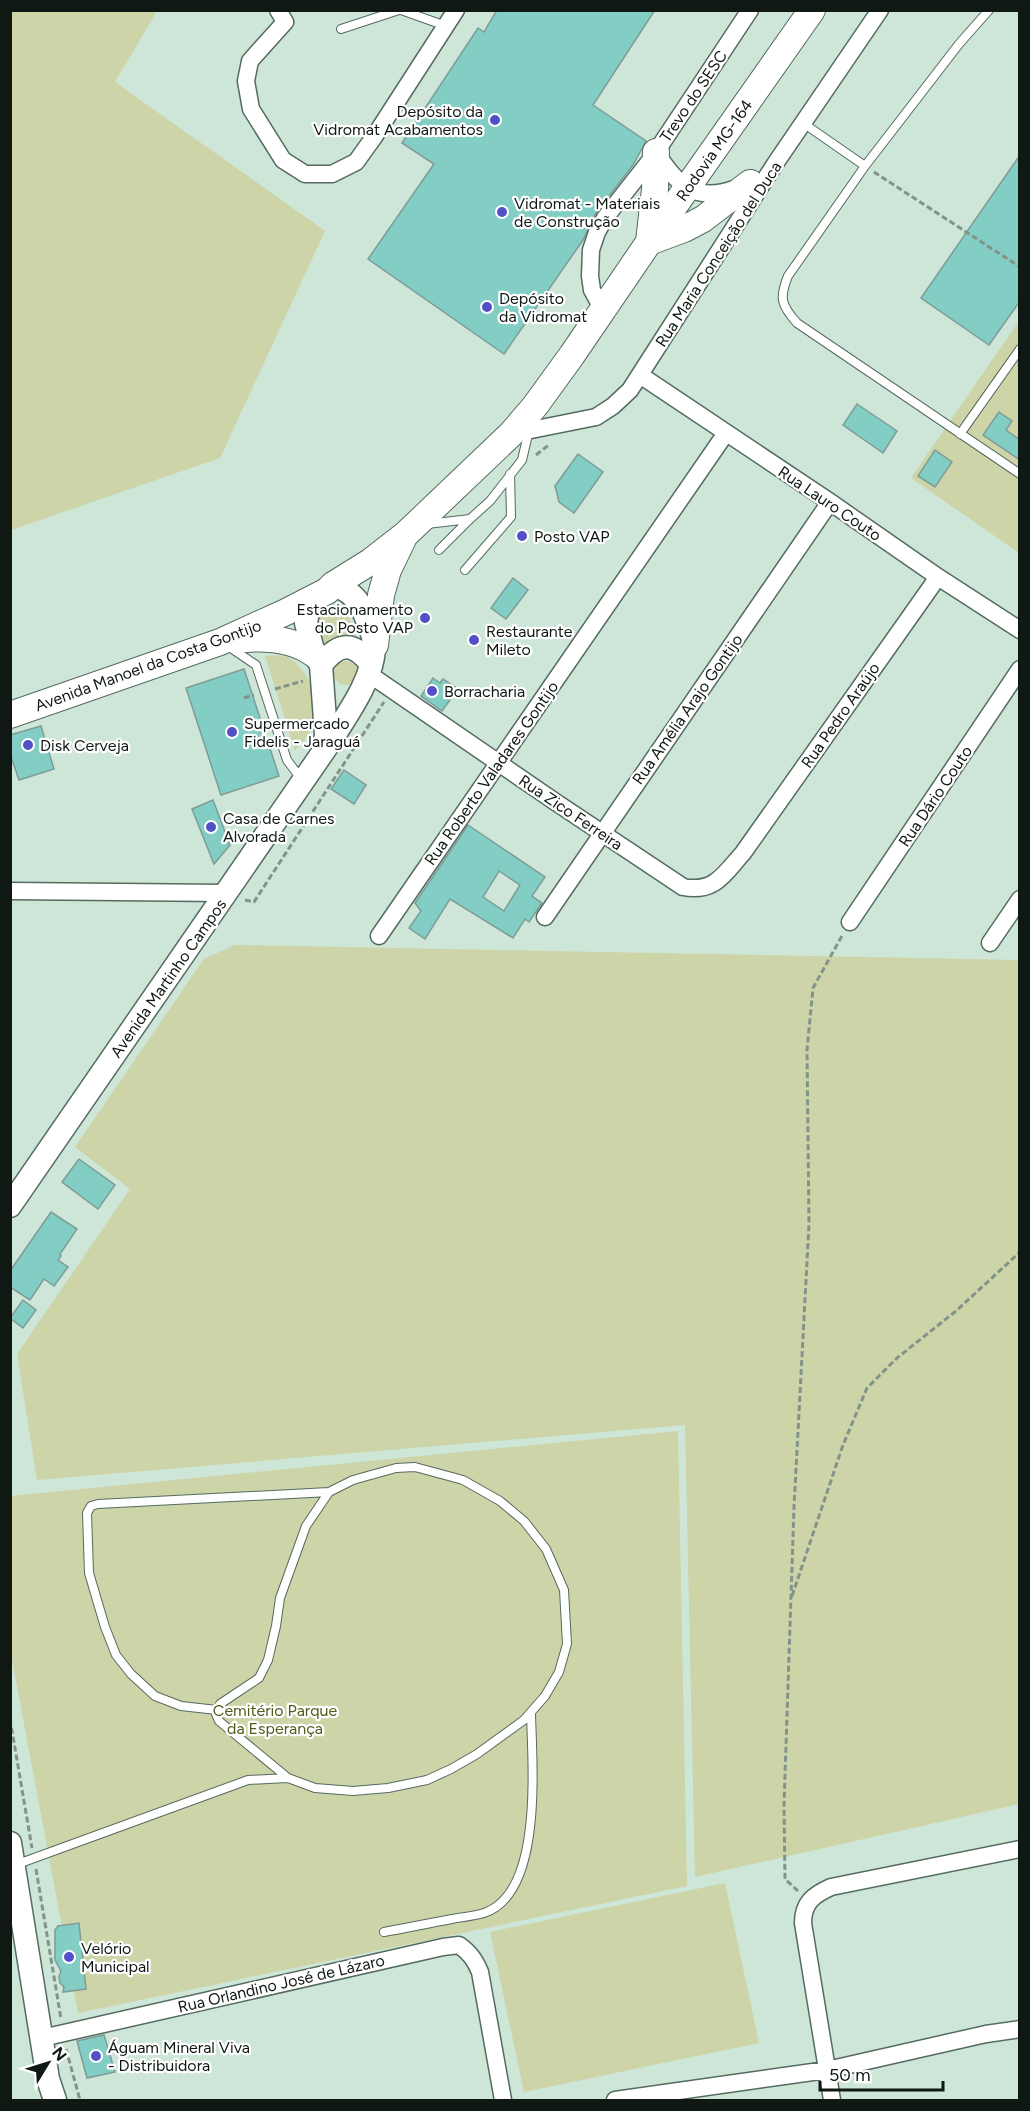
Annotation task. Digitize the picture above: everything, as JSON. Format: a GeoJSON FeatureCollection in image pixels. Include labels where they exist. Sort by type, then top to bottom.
{"type":"FeatureCollection","features":[{"type":"Feature","properties":{"kind":"main road","name":"Rodovia MG-164"},"geometry":{"type":"LineString","coordinates":[[410,530],[520,432],[649,242],[812,10]]}},
{"type":"Feature","properties":{"kind":"main road"},"geometry":{"type":"LineString","coordinates":[[656,152],[655,189],[649,242],[703,219],[750,183]]}},
{"type":"Feature","properties":{"kind":"main road"},"geometry":{"type":"LineString","coordinates":[[374,666],[381,595],[388,570],[410,530]]}},
{"type":"Feature","properties":{"kind":"main road","name":"Avenida Manoel da Costa Gontijo"},"geometry":{"type":"LineString","coordinates":[[10,716],[220,642],[286,612],[327,591],[370,562],[410,530]]}},
{"type":"Feature","properties":{"kind":"main road"},"geometry":{"type":"LineString","coordinates":[[333,585],[345,589],[360,604],[371,630],[374,666]]}},
{"type":"Feature","properties":{"kind":"main road"},"geometry":{"type":"LineString","coordinates":[[310,599],[306,623],[319,664],[326,734],[324,750]]}},
{"type":"Feature","properties":{"kind":"main road"},"geometry":{"type":"LineString","coordinates":[[220,642],[245,639],[279,641],[307,649],[319,664]]}},
{"type":"Feature","properties":{"kind":"main road"},"geometry":{"type":"LineString","coordinates":[[319,664],[337,650],[354,647],[362,652],[374,666]]}},
{"type":"Feature","properties":{"kind":"main road","name":"Avenida Martinho Campos"},"geometry":{"type":"LineString","coordinates":[[10,1206],[233,900],[303,781],[350,710],[374,666]]}},
{"type":"Feature","properties":{"kind":"main road"},"geometry":{"type":"LineString","coordinates":[[17,1858],[52,2036],[48,2079],[55,2100]]}},
{"type":"Feature","properties":{"kind":"street"},"geometry":{"type":"LineString","coordinates":[[278,10],[285,22],[250,61],[246,81],[252,109],[283,160],[305,174],[332,174],[356,162],[456,10]]}},
{"type":"Feature","properties":{"kind":"street","name":"Trevo do SESC"},"geometry":{"type":"LineString","coordinates":[[687,188],[675,177],[656,152],[750,10]]}},
{"type":"Feature","properties":{"kind":"street","name":"Rua Maria Conceição del Duca"},"geometry":{"type":"LineString","coordinates":[[520,432],[596,417],[613,406],[630,390],[799,128],[880,10]]}},
{"type":"Feature","properties":{"kind":"street"},"geometry":{"type":"LineString","coordinates":[[687,188],[711,195],[750,183],[799,128]]}},
{"type":"Feature","properties":{"kind":"street"},"geometry":{"type":"LineString","coordinates":[[603,309],[592,290],[590,276],[591,250],[597,232],[605,218],[656,152]]}},
{"type":"Feature","properties":{"kind":"street","name":"Rua Lauro Couto"},"geometry":{"type":"LineString","coordinates":[[640,375],[1020,630]]}},
{"type":"Feature","properties":{"kind":"street","name":"Rua Roberto Valadares Gontijo"},"geometry":{"type":"LineString","coordinates":[[379,936],[726,433]]}},
{"type":"Feature","properties":{"kind":"street","name":"Rua Amélia Arajo Gontijo"},"geometry":{"type":"LineString","coordinates":[[545,917],[830,502]]}},
{"type":"Feature","properties":{"kind":"street","name":"Rua Pedro Araújo"},"geometry":{"type":"LineString","coordinates":[[743,853],[938,577]]}},
{"type":"Feature","properties":{"kind":"street","name":"Rua Zico Ferreira"},"geometry":{"type":"LineString","coordinates":[[374,666],[499,762],[683,887],[696,889],[707,887],[720,878],[743,853]]}},
{"type":"Feature","properties":{"kind":"street","name":"Rua Dário Couto"},"geometry":{"type":"LineString","coordinates":[[850,922],[1020,669]]}},
{"type":"Feature","properties":{"kind":"street"},"geometry":{"type":"LineString","coordinates":[[10,891],[233,900]]}},
{"type":"Feature","properties":{"kind":"street"},"geometry":{"type":"LineString","coordinates":[[990,944],[1020,899]]}},
{"type":"Feature","properties":{"kind":"street"},"geometry":{"type":"LineString","coordinates":[[832,2100],[807,1950],[803,1911],[808,1901],[831,1887],[1020,1849]]}},
{"type":"Feature","properties":{"kind":"street","name":"Rua Orlandino José de Lázaro"},"geometry":{"type":"LineString","coordinates":[[52,2036],[443,1947],[459,1946],[476,1961],[503,2100]]}},
{"type":"Feature","properties":{"kind":"street"},"geometry":{"type":"LineString","coordinates":[[615,2100],[827,2070],[986,2034],[1020,2029]]}},
{"type":"Feature","properties":{"kind":"lane"},"geometry":{"type":"LineString","coordinates":[[341,29],[400,10],[446,26]]}},
{"type":"Feature","properties":{"kind":"lane"},"geometry":{"type":"LineString","coordinates":[[989,10],[959,44],[865,166],[788,276],[782,292],[782,301],[787,312],[797,323],[1020,474]]}},
{"type":"Feature","properties":{"kind":"lane"},"geometry":{"type":"LineString","coordinates":[[799,128],[865,166]]}},
{"type":"Feature","properties":{"kind":"lane"},"geometry":{"type":"LineString","coordinates":[[960,434],[1020,349]]}},
{"type":"Feature","properties":{"kind":"lane"},"geometry":{"type":"LineString","coordinates":[[439,550],[490,501],[522,460],[520,432]]}},
{"type":"Feature","properties":{"kind":"lane"},"geometry":{"type":"LineString","coordinates":[[465,570],[511,517],[510,474]]}},
{"type":"Feature","properties":{"kind":"lane"},"geometry":{"type":"LineString","coordinates":[[410,530],[470,519]]}},
{"type":"Feature","properties":{"kind":"lane"},"geometry":{"type":"LineString","coordinates":[[220,642],[256,665],[287,760],[303,781]]}},
{"type":"Feature","properties":{"kind":"lane"},"geometry":{"type":"LineString","coordinates":[[217,1710],[181,1706],[155,1696],[131,1674],[116,1655],[89,1573],[87,1513],[91,1506],[329,1492],[353,1480],[396,1468],[415,1467],[463,1480],[500,1501],[524,1521],[546,1549],[564,1590],[567,1644],[559,1672],[545,1696],[531,1713],[477,1754],[427,1780],[388,1788],[353,1791],[315,1788],[288,1778],[219,1721],[216,1714],[220,1704],[259,1678],[268,1660],[280,1598],[306,1526],[329,1492]]}},
{"type":"Feature","properties":{"kind":"lane"},"geometry":{"type":"LineString","coordinates":[[384,1932],[485,1913],[505,1900],[516,1882],[528,1846],[533,1788],[531,1713]]}},
{"type":"Feature","properties":{"kind":"lane"},"geometry":{"type":"LineString","coordinates":[[17,1858],[248,1780],[288,1778]]}},
{"type":"Feature","properties":{"kind":"path"},"geometry":{"type":"LineString","coordinates":[[865,166],[1020,267]]}},
{"type":"Feature","properties":{"kind":"path"},"geometry":{"type":"LineString","coordinates":[[535,455],[552,443]]}},
{"type":"Feature","properties":{"kind":"path"},"geometry":{"type":"LineString","coordinates":[[244,698],[265,692],[319,664]]}},
{"type":"Feature","properties":{"kind":"path"},"geometry":{"type":"LineString","coordinates":[[233,900],[254,902],[384,701],[374,666]]}},
{"type":"Feature","properties":{"kind":"path"},"geometry":{"type":"LineString","coordinates":[[808,1901],[785,1879],[784,1805],[791,1600],[809,1224],[808,1040],[813,988],[850,922]]}},
{"type":"Feature","properties":{"kind":"path"},"geometry":{"type":"LineString","coordinates":[[791,1600],[843,1445],[867,1388],[897,1358],[956,1311],[1020,1252]]}},
{"type":"Feature","properties":{"kind":"path"},"geometry":{"type":"LineString","coordinates":[[10,1719],[17,1858],[52,2036],[80,2100]]}},
{"type":"Feature","properties":{"kind":"green space"},"geometry":{"type":"Polygon","coordinates":[[[10,11],[157,11],[115,82],[325,231],[220,458],[11,530],[10,11]]]}},
{"type":"Feature","properties":{"kind":"green space"},"geometry":{"type":"Polygon","coordinates":[[[1019,321],[1019,553],[911,478],[1019,321]]]}},
{"type":"Feature","properties":{"kind":"green space"},"geometry":{"type":"Polygon","coordinates":[[[330,604],[341,607],[345,611],[355,637],[334,637],[323,644],[317,622],[320,612],[330,604]]]}},
{"type":"Feature","properties":{"kind":"green space"},"geometry":{"type":"Polygon","coordinates":[[[265,656],[284,656],[292,660],[305,674],[313,692],[316,702],[314,724],[295,751],[265,656]]]}},
{"type":"Feature","properties":{"kind":"green space"},"geometry":{"type":"Polygon","coordinates":[[[346,661],[355,664],[358,673],[355,682],[346,685],[337,682],[334,673],[337,664],[346,661]]]}},
{"type":"Feature","properties":{"kind":"green space"},"geometry":{"type":"Polygon","coordinates":[[[235,945],[1019,960],[1019,1804],[695,1877],[685,1425],[37,1480],[17,1354],[130,1189],[75,1147],[204,959],[235,945]]]}},
{"type":"Feature","properties":{"kind":"green space","name":"Cemitério Parque da Esperança"},"geometry":{"type":"Polygon","coordinates":[[[678,1431],[687,1886],[78,2013],[11,1654],[10,1496],[678,1431]]]}},
{"type":"Feature","properties":{"kind":"green space"},"geometry":{"type":"Polygon","coordinates":[[[725,1883],[759,2043],[524,2092],[490,1932],[725,1883]]]}},
{"type":"Feature","properties":{"kind":"building","name":"Vidromat - Materiais de Construção"},"geometry":{"type":"Polygon","coordinates":[[[497,10],[655,10],[593,105],[646,141],[633,165],[596,213],[583,240],[504,354],[368,259],[434,164],[402,143],[478,28],[484,32],[497,10]]]}},
{"type":"Feature","properties":{"kind":"building"},"geometry":{"type":"Polygon","coordinates":[[[1020,155],[1020,301],[989,345],[921,298],[1020,155]]]}},
{"type":"Feature","properties":{"kind":"building"},"geometry":{"type":"Polygon","coordinates":[[[857,404],[897,431],[883,453],[843,425],[857,404]]]}},
{"type":"Feature","properties":{"kind":"building"},"geometry":{"type":"Polygon","coordinates":[[[999,412],[1012,421],[1006,430],[1020,440],[1020,460],[983,435],[999,412]]]}},
{"type":"Feature","properties":{"kind":"building"},"geometry":{"type":"Polygon","coordinates":[[[935,450],[952,462],[935,487],[918,476],[935,450]]]}},
{"type":"Feature","properties":{"kind":"building"},"geometry":{"type":"Polygon","coordinates":[[[578,454],[603,472],[574,513],[559,502],[555,486],[578,454]]]}},
{"type":"Feature","properties":{"kind":"building"},"geometry":{"type":"Polygon","coordinates":[[[513,578],[528,590],[506,619],[491,608],[513,578]]]}},
{"type":"Feature","properties":{"kind":"building","name":"Supermercado Fidelis - Jaraguá"},"geometry":{"type":"Polygon","coordinates":[[[244,669],[279,776],[221,795],[186,688],[244,669]]]}},
{"type":"Feature","properties":{"kind":"building"},"geometry":{"type":"Polygon","coordinates":[[[433,678],[440,683],[443,679],[458,689],[442,711],[421,696],[433,678]]]}},
{"type":"Feature","properties":{"kind":"building","name":"Disk Cerveja"},"geometry":{"type":"Polygon","coordinates":[[[41,726],[54,769],[19,780],[10,754],[10,735],[41,726]]]}},
{"type":"Feature","properties":{"kind":"building"},"geometry":{"type":"Polygon","coordinates":[[[344,770],[366,785],[354,804],[331,789],[344,770]]]}},
{"type":"Feature","properties":{"kind":"building","name":"Casa de Carnes Alvorada"},"geometry":{"type":"Polygon","coordinates":[[[213,800],[230,845],[214,864],[192,809],[213,800]]]}},
{"type":"Feature","properties":{"kind":"building"},"geometry":{"type":"Polygon","coordinates":[[[468,825],[545,877],[532,896],[542,903],[529,922],[525,919],[513,938],[450,899],[425,939],[409,928],[421,911],[415,903],[468,825]],[[499,871],[483,897],[504,911],[520,885],[499,871]]]}},
{"type":"Feature","properties":{"kind":"building"},"geometry":{"type":"Polygon","coordinates":[[[79,1159],[115,1185],[98,1209],[62,1182],[79,1159]]]}},
{"type":"Feature","properties":{"kind":"building"},"geometry":{"type":"Polygon","coordinates":[[[51,1212],[77,1229],[58,1260],[68,1267],[54,1286],[44,1279],[30,1300],[10,1287],[10,1271],[51,1212]]]}},
{"type":"Feature","properties":{"kind":"building"},"geometry":{"type":"Polygon","coordinates":[[[23,1300],[36,1310],[23,1328],[10,1318],[23,1300]]]}},
{"type":"Feature","properties":{"kind":"building","name":"Velório Municipal"},"geometry":{"type":"Polygon","coordinates":[[[79,1923],[86,1989],[63,1992],[64,1987],[59,1977],[61,1971],[55,1960],[55,1930],[58,1926],[79,1923]]]}},
{"type":"Feature","properties":{"kind":"building","name":"Águam Mineral Viva - Distribuidora"},"geometry":{"type":"Polygon","coordinates":[[[104,2035],[115,2072],[87,2078],[77,2041],[104,2035]]]}},
{"type":"Feature","properties":{"kind":"place","name":"Depósito da Vidromat Acabamentos"},"geometry":{"type":"Point","coordinates":[495,120]}},
{"type":"Feature","properties":{"kind":"place","name":"Vidromat - Materiais de Construção"},"geometry":{"type":"Point","coordinates":[502,212]}},
{"type":"Feature","properties":{"kind":"place","name":"Depósito da Vidromat"},"geometry":{"type":"Point","coordinates":[487,307]}},
{"type":"Feature","properties":{"kind":"place","name":"Posto VAP"},"geometry":{"type":"Point","coordinates":[522,536]}},
{"type":"Feature","properties":{"kind":"place","name":"Estacionamento do Posto VAP"},"geometry":{"type":"Point","coordinates":[425,618]}},
{"type":"Feature","properties":{"kind":"place","name":"Restaurante Mileto"},"geometry":{"type":"Point","coordinates":[474,640]}},
{"type":"Feature","properties":{"kind":"place","name":"Borracharia"},"geometry":{"type":"Point","coordinates":[432,691]}},
{"type":"Feature","properties":{"kind":"place","name":"Supermercado Fidelis - Jaraguá"},"geometry":{"type":"Point","coordinates":[232,732]}},
{"type":"Feature","properties":{"kind":"place","name":"Disk Cerveja"},"geometry":{"type":"Point","coordinates":[28,745]}},
{"type":"Feature","properties":{"kind":"place","name":"Casa de Carnes Alvorada"},"geometry":{"type":"Point","coordinates":[211,827]}},
{"type":"Feature","properties":{"kind":"place","name":"Velório Municipal"},"geometry":{"type":"Point","coordinates":[69,1957]}},
{"type":"Feature","properties":{"kind":"place","name":"Águam Mineral Viva - Distribuidora"},"geometry":{"type":"Point","coordinates":[96,2056]}}]}
